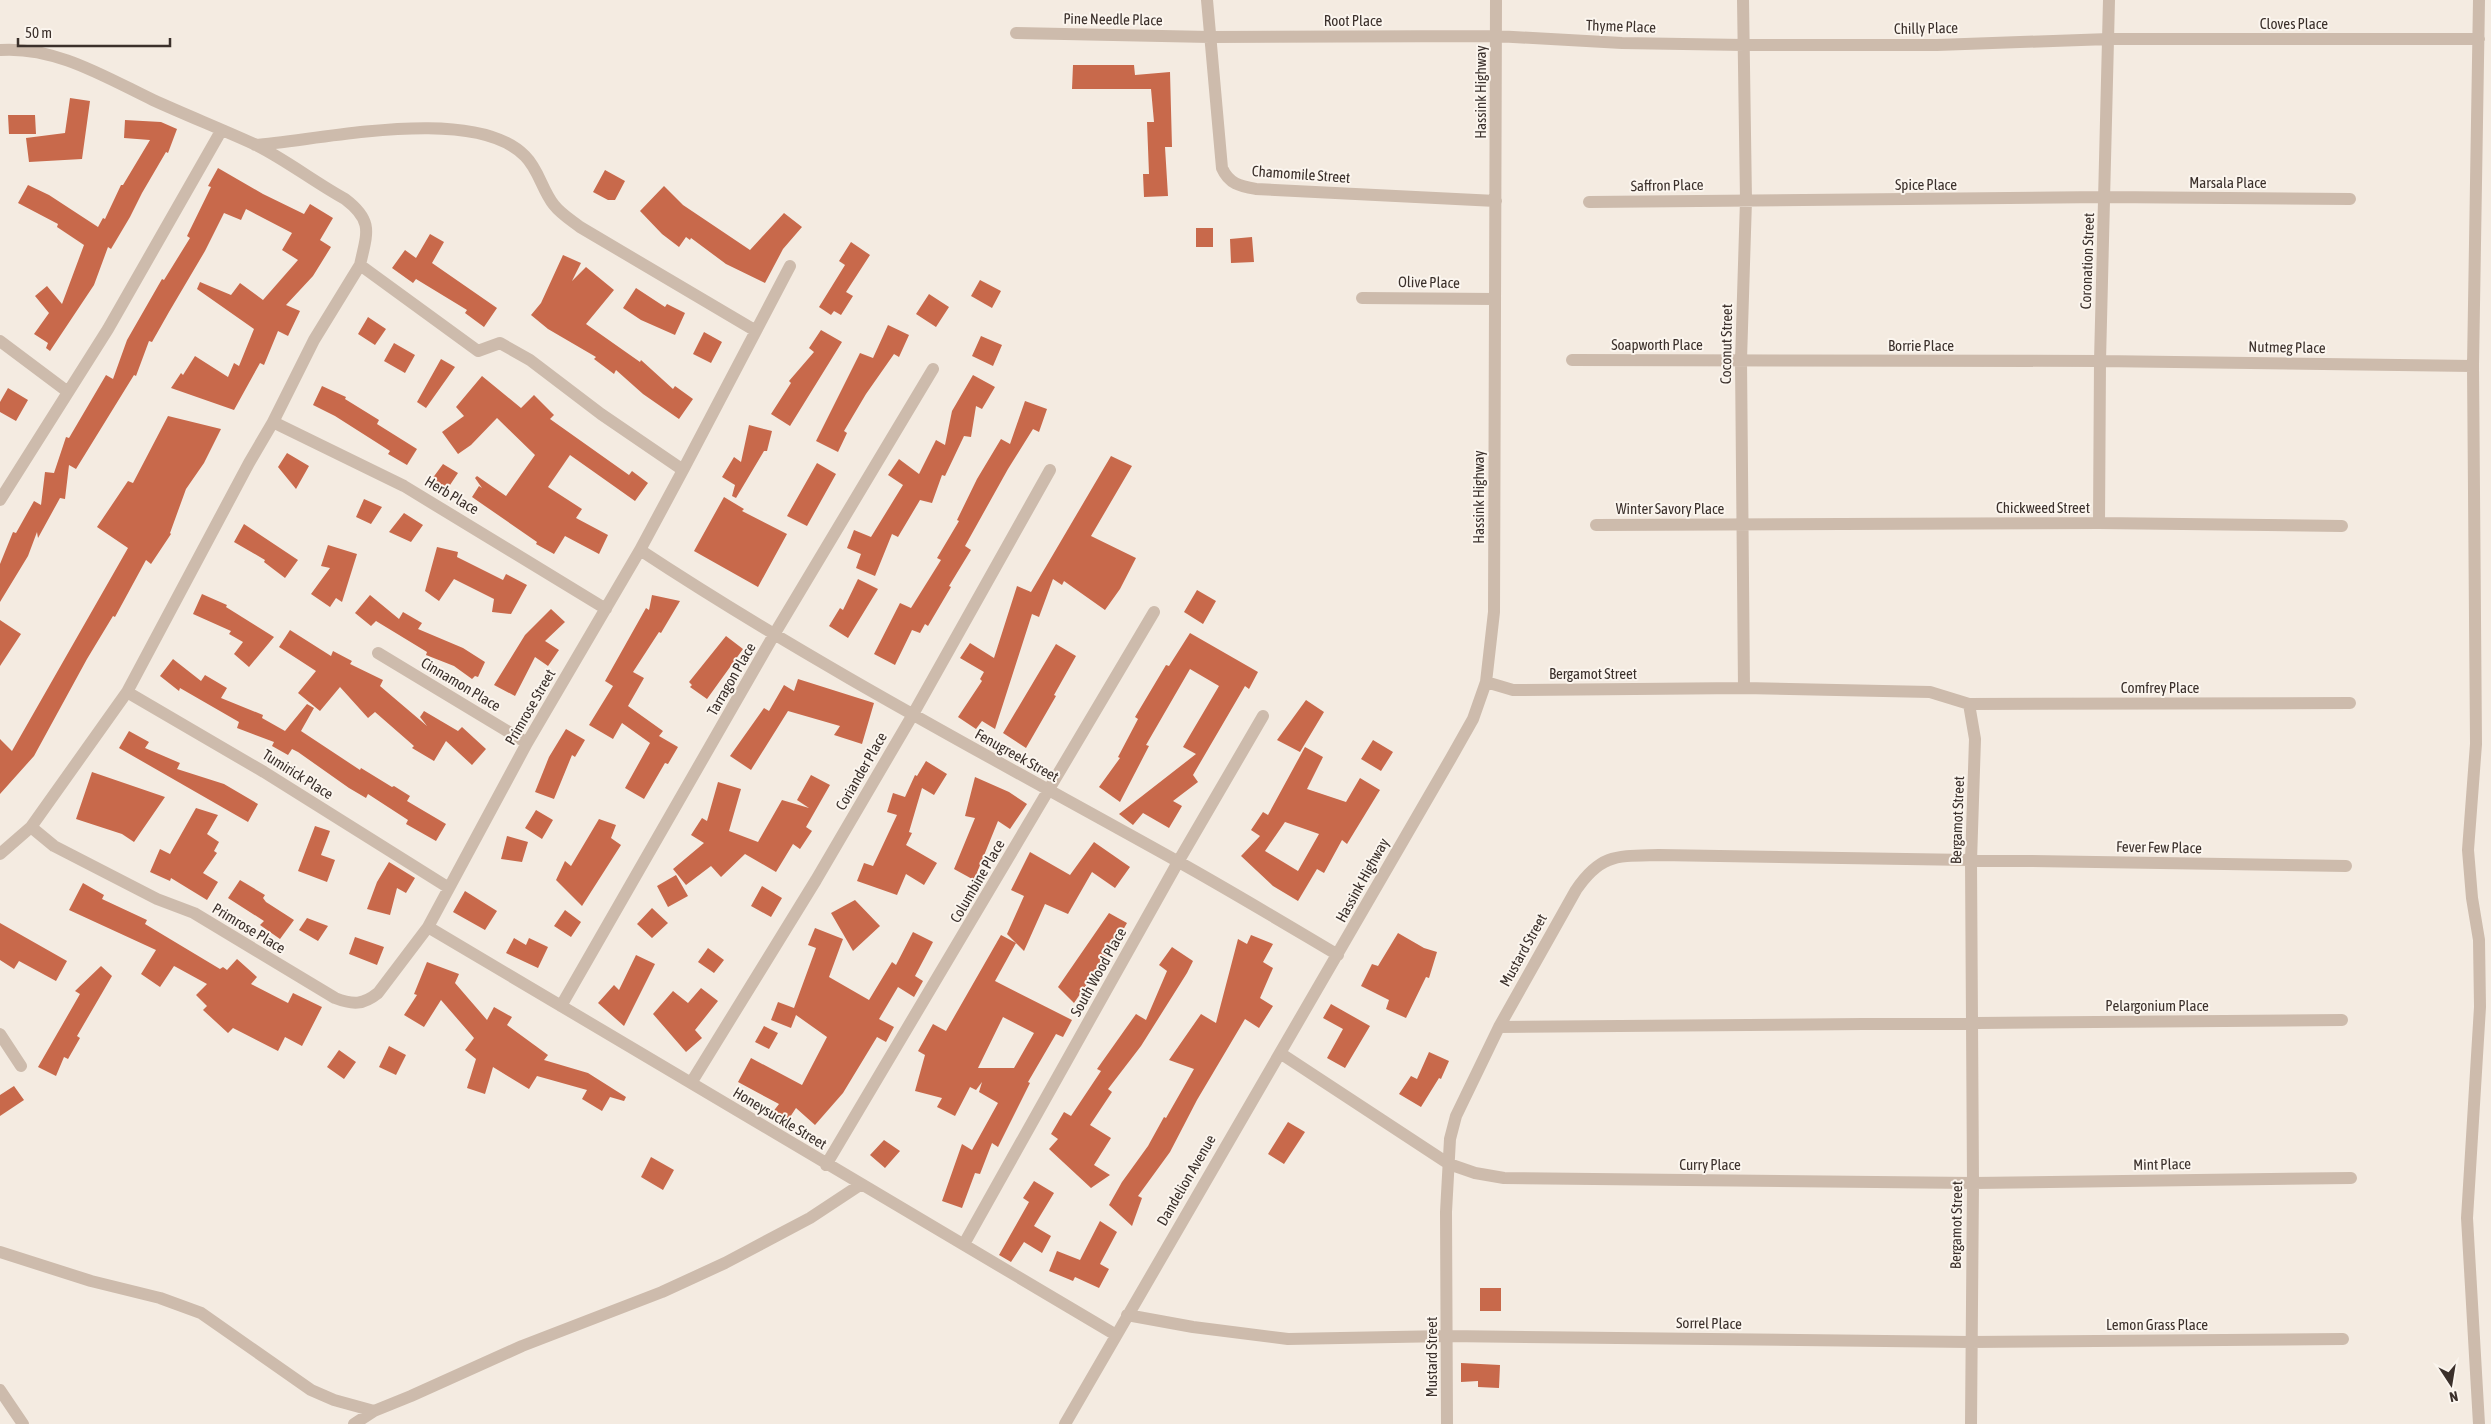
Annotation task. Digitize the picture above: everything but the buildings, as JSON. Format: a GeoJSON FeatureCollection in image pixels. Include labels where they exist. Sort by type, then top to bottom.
{"type":"FeatureCollection","features":[{"type":"Feature","properties":{"kind":"street","name":"Chamomile Street"},"geometry":{"type":"LineString","coordinates":[[1207,0],[1222,168],[1226,178],[1233,183],[1256,189],[1496,201]]}},
{"type":"Feature","properties":{"kind":"street","name":"Hassink Highway"},"geometry":{"type":"LineString","coordinates":[[1338,955],[1472,719],[1486,682],[1494,612],[1496,0]]}},
{"type":"Feature","properties":{"kind":"street","name":"Coconut Street"},"geometry":{"type":"LineString","coordinates":[[1743,0],[1746,200],[1741,360],[1744,688]]}},
{"type":"Feature","properties":{"kind":"street","name":"Coronation Street"},"geometry":{"type":"LineString","coordinates":[[2099,523],[2100,361],[2109,0]]}},
{"type":"Feature","properties":{"kind":"street"},"geometry":{"type":"LineString","coordinates":[[2479,0],[2473,366],[2476,744],[2468,850],[2472,898],[2479,940],[2480,1007],[2467,1218],[2479,1424]]}},
{"type":"Feature","properties":{"kind":"street","name":"Pine Needle Place"},"geometry":{"type":"LineString","coordinates":[[1016,33],[1210,37]]}},
{"type":"Feature","properties":{"kind":"street","name":"Root Place"},"geometry":{"type":"LineString","coordinates":[[1210,37],[1496,36]]}},
{"type":"Feature","properties":{"kind":"street","name":"Thyme Place"},"geometry":{"type":"LineString","coordinates":[[1496,36],[1622,43],[1744,46]]}},
{"type":"Feature","properties":{"kind":"street","name":"Chilly Place"},"geometry":{"type":"LineString","coordinates":[[1744,46],[1937,45],[2108,39]]}},
{"type":"Feature","properties":{"kind":"street","name":"Cloves Place"},"geometry":{"type":"LineString","coordinates":[[2108,39],[2479,40]]}},
{"type":"Feature","properties":{"kind":"street"},"geometry":{"type":"LineString","coordinates":[[0,50],[35,51],[58,56],[255,145],[358,209],[366,220],[367,232],[360,265],[314,340],[274,422],[249,463],[127,692],[31,828],[0,854]]}},
{"type":"Feature","properties":{"kind":"street"},"geometry":{"type":"LineString","coordinates":[[255,145],[362,131],[428,129],[472,130],[502,141],[525,156],[541,179],[552,204],[561,214],[756,330]]}},
{"type":"Feature","properties":{"kind":"street"},"geometry":{"type":"LineString","coordinates":[[0,500],[108,329],[221,131]]}},
{"type":"Feature","properties":{"kind":"street","name":"Marsala Place"},"geometry":{"type":"LineString","coordinates":[[2105,197],[2350,199]]}},
{"type":"Feature","properties":{"kind":"street","name":"Spice Place"},"geometry":{"type":"LineString","coordinates":[[1746,200],[2105,197]]}},
{"type":"Feature","properties":{"kind":"street","name":"Saffron Place"},"geometry":{"type":"LineString","coordinates":[[1589,202],[1746,200]]}},
{"type":"Feature","properties":{"kind":"street"},"geometry":{"type":"LineString","coordinates":[[360,265],[478,351],[500,343],[530,360],[601,414],[683,470]]}},
{"type":"Feature","properties":{"kind":"street","name":"Primrose Street"},"geometry":{"type":"LineString","coordinates":[[428,927],[527,743],[640,550],[790,266]]}},
{"type":"Feature","properties":{"kind":"street","name":"Olive Place"},"geometry":{"type":"LineString","coordinates":[[1362,298],[1495,299]]}},
{"type":"Feature","properties":{"kind":"street"},"geometry":{"type":"LineString","coordinates":[[0,341],[68,392]]}},
{"type":"Feature","properties":{"kind":"street","name":"Soapworth Place"},"geometry":{"type":"LineString","coordinates":[[1572,360],[1741,360]]}},
{"type":"Feature","properties":{"kind":"street","name":"Borrie Place"},"geometry":{"type":"LineString","coordinates":[[1741,360],[2100,361]]}},
{"type":"Feature","properties":{"kind":"street","name":"Nutmeg Place"},"geometry":{"type":"LineString","coordinates":[[2100,361],[2473,366]]}},
{"type":"Feature","properties":{"kind":"street","name":"Tarragon Place"},"geometry":{"type":"LineString","coordinates":[[561,1006],[775,633],[932,370]]}},
{"type":"Feature","properties":{"kind":"street","name":"Herb Place"},"geometry":{"type":"LineString","coordinates":[[274,422],[404,486],[606,609]]}},
{"type":"Feature","properties":{"kind":"street","name":"Coriander Place"},"geometry":{"type":"LineString","coordinates":[[691,1083],[821,871],[912,716],[1050,470]]}},
{"type":"Feature","properties":{"kind":"street","name":"Chickweed Street"},"geometry":{"type":"LineString","coordinates":[[1743,524],[2099,523],[2342,526]]}},
{"type":"Feature","properties":{"kind":"street","name":"Winter Savory Place"},"geometry":{"type":"LineString","coordinates":[[1596,525],[1743,524]]}},
{"type":"Feature","properties":{"kind":"street","name":"Fenugreek Street"},"geometry":{"type":"LineString","coordinates":[[640,550],[683,578],[912,716],[1178,862],[1338,955]]}},
{"type":"Feature","properties":{"kind":"street","name":"Columbine Place"},"geometry":{"type":"LineString","coordinates":[[826,1165],[958,946],[1154,612]]}},
{"type":"Feature","properties":{"kind":"street","name":"Cinnamon Place"},"geometry":{"type":"LineString","coordinates":[[378,653],[527,743]]}},
{"type":"Feature","properties":{"kind":"street","name":"Bergamot Street"},"geometry":{"type":"LineString","coordinates":[[1486,682],[1513,690],[1744,688],[1930,692],[1969,704],[1975,739],[1971,861],[1973,1183],[1970,1424]]}},
{"type":"Feature","properties":{"kind":"street","name":"Tumirick Place"},"geometry":{"type":"LineString","coordinates":[[127,692],[264,772],[449,888]]}},
{"type":"Feature","properties":{"kind":"street","name":"Comfrey Place"},"geometry":{"type":"LineString","coordinates":[[1969,704],[2350,703]]}},
{"type":"Feature","properties":{"kind":"street","name":"South Wood Place"},"geometry":{"type":"LineString","coordinates":[[964,1244],[1178,862],[1263,716]]}},
{"type":"Feature","properties":{"kind":"street","name":"Primrose Place"},"geometry":{"type":"LineString","coordinates":[[31,828],[54,846],[157,899],[194,913],[335,998],[349,1004],[360,1004],[378,993],[428,927]]}},
{"type":"Feature","properties":{"kind":"street","name":"Mustard Street"},"geometry":{"type":"LineString","coordinates":[[1447,1424],[1446,1212],[1450,1140],[1456,1116],[1499,1028],[1588,871],[1612,858],[1659,855],[1971,861]]}},
{"type":"Feature","properties":{"kind":"street","name":"Fever Few Place"},"geometry":{"type":"LineString","coordinates":[[1971,861],[2346,866]]}},
{"type":"Feature","properties":{"kind":"street","name":"Honeysuckle Street"},"geometry":{"type":"LineString","coordinates":[[428,927],[826,1165],[964,1244],[1116,1335]]}},
{"type":"Feature","properties":{"kind":"street","name":"Dandelion Avenue"},"geometry":{"type":"LineString","coordinates":[[1065,1424],[1338,955]]}},
{"type":"Feature","properties":{"kind":"street","name":"Pelargonium Place"},"geometry":{"type":"LineString","coordinates":[[1499,1028],[1972,1022],[2342,1020]]}},
{"type":"Feature","properties":{"kind":"street"},"geometry":{"type":"LineString","coordinates":[[0,1034],[21,1066]]}},
{"type":"Feature","properties":{"kind":"street","name":"Curry Place"},"geometry":{"type":"LineString","coordinates":[[1280,1054],[1449,1164],[1475,1173],[1530,1179],[1973,1183]]}},
{"type":"Feature","properties":{"kind":"street","name":"Mint Place"},"geometry":{"type":"LineString","coordinates":[[1973,1183],[2351,1178]]}},
{"type":"Feature","properties":{"kind":"street"},"geometry":{"type":"LineString","coordinates":[[354,1424],[374,1411],[522,1346],[662,1292],[725,1263],[810,1218],[860,1185]]}},
{"type":"Feature","properties":{"kind":"street"},"geometry":{"type":"LineString","coordinates":[[0,1252],[91,1281],[160,1298],[201,1313],[311,1390],[334,1400],[374,1411]]}},
{"type":"Feature","properties":{"kind":"street","name":"Sorrel Place"},"geometry":{"type":"LineString","coordinates":[[1127,1315],[1193,1327],[1288,1339],[1447,1336],[1970,1342]]}},
{"type":"Feature","properties":{"kind":"street","name":"Lemon Grass Place"},"geometry":{"type":"LineString","coordinates":[[1970,1342],[2343,1339]]}},
{"type":"Feature","properties":{"kind":"street"},"geometry":{"type":"LineString","coordinates":[[0,1390],[24,1424]]}}]}
